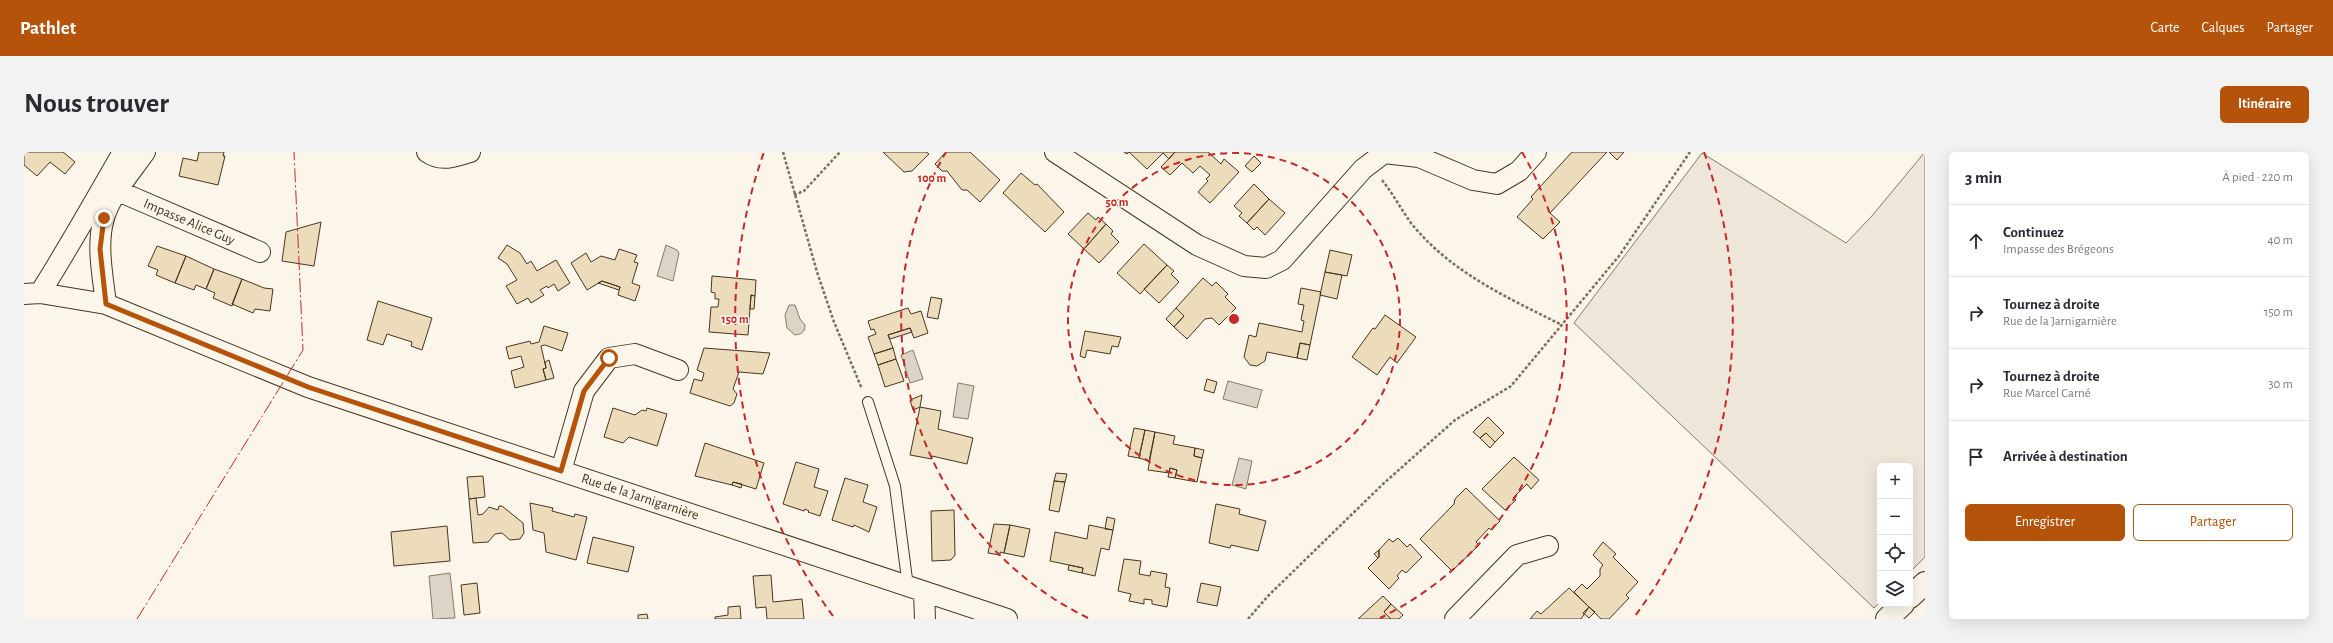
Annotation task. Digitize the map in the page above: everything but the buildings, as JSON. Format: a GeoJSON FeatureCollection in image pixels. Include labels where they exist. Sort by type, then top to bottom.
{"type":"FeatureCollection","features":[{"type":"Feature","properties":{"kind":"street"},"geometry":{"type":"LineString","coordinates":[[32,293],[71,245],[94,200],[123,152]]}},
{"type":"Feature","properties":{"kind":"street"},"geometry":{"type":"LineString","coordinates":[[106,304],[100,249],[104,218],[118,191],[145,152]]}},
{"type":"Feature","properties":{"kind":"street"},"geometry":{"type":"LineString","coordinates":[[427,152],[434,157],[450,159],[470,152]]}},
{"type":"Feature","properties":{"kind":"street"},"geometry":{"type":"LineString","coordinates":[[1055,152],[1197,245],[1244,266],[1266,268],[1282,260],[1369,165],[1384,153],[1418,157],[1473,180],[1497,184],[1518,171],[1536,152]]}},
{"type":"Feature","properties":{"kind":"street","name":"Impasse Alice Guy"},"geometry":{"type":"LineString","coordinates":[[118,191],[260,252]]}},
{"type":"Feature","properties":{"kind":"street","name":"Rue de la Jarnigarnière"},"geometry":{"type":"LineString","coordinates":[[32,293],[106,304],[308,387],[1007,619]]}},
{"type":"Feature","properties":{"kind":"street"},"geometry":{"type":"LineString","coordinates":[[561,471],[584,391],[609,358],[636,354],[678,370]]}},
{"type":"Feature","properties":{"kind":"street"},"geometry":{"type":"LineString","coordinates":[[1455,619],[1517,555],[1548,546]]}},
{"type":"Feature","properties":{"kind":"street"},"geometry":{"type":"LineString","coordinates":[[1913,594],[1925,583]]}},
{"type":"Feature","properties":{"kind":"street"},"geometry":{"type":"LineString","coordinates":[[916,589],[925,619]]}},
{"type":"Feature","properties":{"kind":"street"},"geometry":{"type":"LineString","coordinates":[[1887,619],[1900,607]]}},
{"type":"Feature","properties":{"kind":"lane"},"geometry":{"type":"LineString","coordinates":[[868,402],[895,486],[916,589]]}},
{"type":"Feature","properties":{"kind":"path"},"geometry":{"type":"LineString","coordinates":[[783,152],[794,195],[834,322],[868,402]]}},
{"type":"Feature","properties":{"kind":"path"},"geometry":{"type":"LineString","coordinates":[[794,195],[804,191],[840,152]]}},
{"type":"Feature","properties":{"kind":"path"},"geometry":{"type":"LineString","coordinates":[[1248,619],[1268,596],[1383,484],[1455,420],[1511,386],[1619,256],[1690,152]]}},
{"type":"Feature","properties":{"kind":"path"},"geometry":{"type":"LineString","coordinates":[[1369,165],[1391,191],[1412,223],[1444,257],[1497,293],[1562,325]]}},
{"type":"Feature","properties":{"kind":"shaded area"},"geometry":{"type":"Polygon","coordinates":[[[1925,152],[1925,557],[1913,569],[1913,463],[1877,463],[1877,605],[1874,608],[1574,323],[1702,153],[1846,243],[1871,217],[1925,152]]]}},
{"type":"Feature","properties":{"kind":"shaded area"},"geometry":{"type":"Polygon","coordinates":[[[666,245],[677,250],[679,253],[673,281],[657,276],[666,245]]]}},
{"type":"Feature","properties":{"kind":"shaded area"},"geometry":{"type":"Polygon","coordinates":[[[789,305],[795,305],[800,319],[805,325],[804,331],[800,334],[795,335],[787,328],[785,315],[789,305]]]}},
{"type":"Feature","properties":{"kind":"shaded area"},"geometry":{"type":"Polygon","coordinates":[[[913,350],[923,379],[910,383],[901,355],[913,350]]]}},
{"type":"Feature","properties":{"kind":"shaded area"},"geometry":{"type":"Polygon","coordinates":[[[1228,381],[1262,390],[1257,408],[1223,399],[1228,381]]]}},
{"type":"Feature","properties":{"kind":"shaded area"},"geometry":{"type":"Polygon","coordinates":[[[958,383],[974,386],[968,419],[953,417],[958,383]]]}},
{"type":"Feature","properties":{"kind":"shaded area"},"geometry":{"type":"Polygon","coordinates":[[[1239,458],[1252,461],[1246,489],[1232,485],[1239,458]]]}},
{"type":"Feature","properties":{"kind":"shaded area"},"geometry":{"type":"Polygon","coordinates":[[[450,573],[455,618],[433,619],[429,576],[450,573]]]}},
{"type":"Feature","properties":{"kind":"power"},"geometry":{"type":"LineString","coordinates":[[137,619],[303,350],[294,152]]}},
{"type":"Feature","properties":{"kind":"route"},"geometry":{"type":"LineString","coordinates":[[104,218],[100,249],[106,304],[308,387],[561,471],[584,391],[609,358]]}}]}
